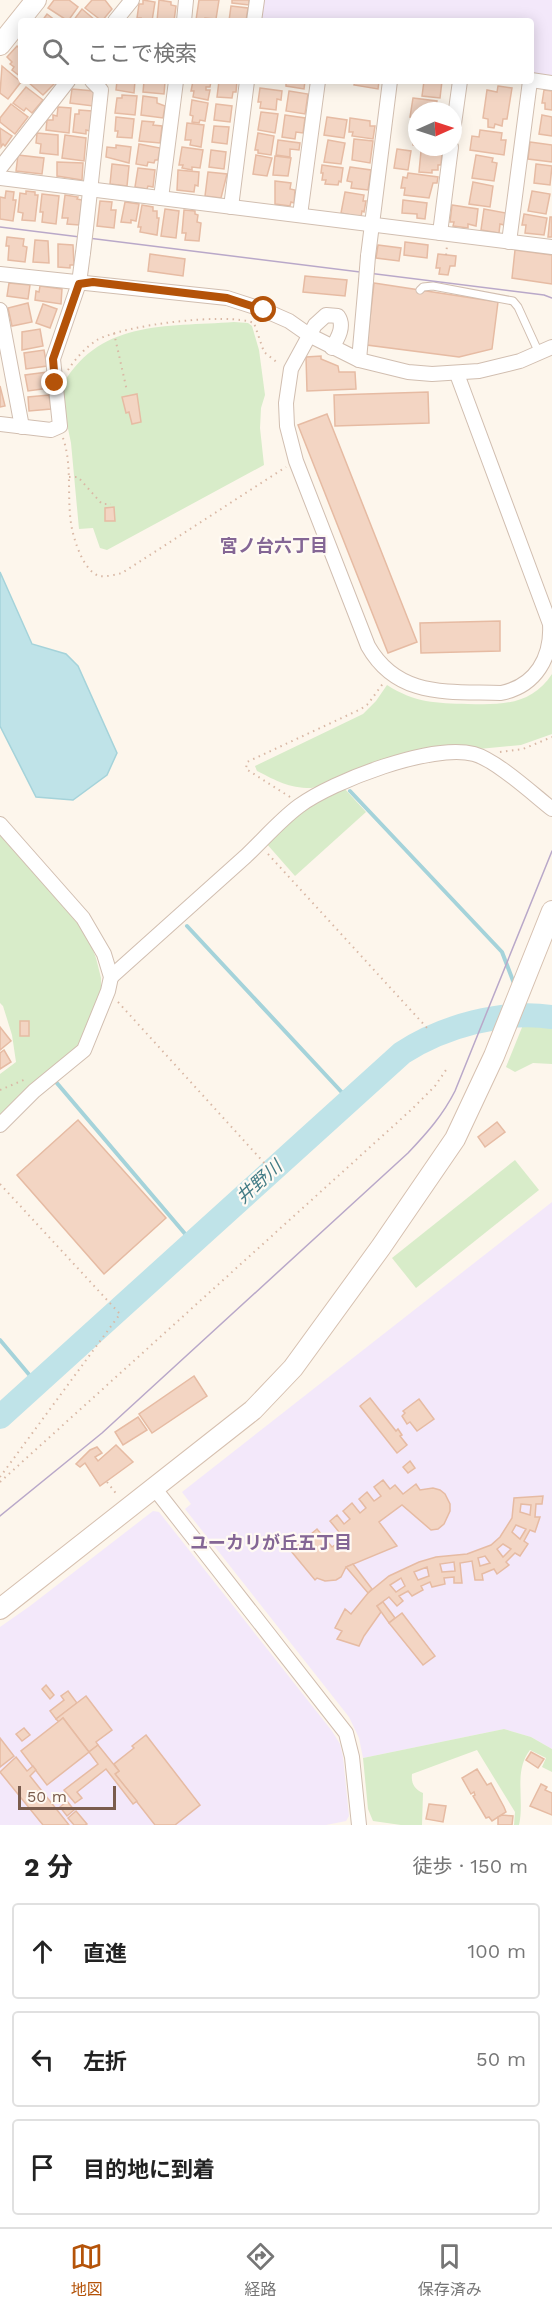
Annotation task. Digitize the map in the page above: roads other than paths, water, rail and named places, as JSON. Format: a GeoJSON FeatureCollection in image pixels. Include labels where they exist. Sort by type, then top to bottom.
{"type":"FeatureCollection","features":[{"type":"Feature","properties":{"kind":"street"},"geometry":{"type":"LineString","coordinates":[[22,18],[36,0]]}},
{"type":"Feature","properties":{"kind":"street"},"geometry":{"type":"LineString","coordinates":[[184,18],[186,0]]}},
{"type":"Feature","properties":{"kind":"street"},"geometry":{"type":"LineString","coordinates":[[254,18],[257,0]]}},
{"type":"Feature","properties":{"kind":"street"},"geometry":{"type":"LineString","coordinates":[[117,18],[125,2]]}},
{"type":"Feature","properties":{"kind":"street"},"geometry":{"type":"LineString","coordinates":[[0,45],[18,22]]}},
{"type":"Feature","properties":{"kind":"street"},"geometry":{"type":"LineString","coordinates":[[534,81],[552,83]]}},
{"type":"Feature","properties":{"kind":"street"},"geometry":{"type":"LineString","coordinates":[[0,168],[66,84]]}},
{"type":"Feature","properties":{"kind":"street"},"geometry":{"type":"LineString","coordinates":[[0,424],[51,430],[60,426],[53,359],[79,284],[101,90],[95,84]]}},
{"type":"Feature","properties":{"kind":"street"},"geometry":{"type":"LineString","coordinates":[[161,198],[176,84]]}},
{"type":"Feature","properties":{"kind":"street"},"geometry":{"type":"LineString","coordinates":[[231,207],[247,84]]}},
{"type":"Feature","properties":{"kind":"street"},"geometry":{"type":"LineString","coordinates":[[300,215],[318,84]]}},
{"type":"Feature","properties":{"kind":"street"},"geometry":{"type":"LineString","coordinates":[[359,360],[371,224],[390,84]]}},
{"type":"Feature","properties":{"kind":"street"},"geometry":{"type":"LineString","coordinates":[[456,102],[459,84]]}},
{"type":"Feature","properties":{"kind":"street"},"geometry":{"type":"LineString","coordinates":[[509,242],[531,84]]}},
{"type":"Feature","properties":{"kind":"street"},"geometry":{"type":"LineString","coordinates":[[440,233],[450,156]]}},
{"type":"Feature","properties":{"kind":"street"},"geometry":{"type":"LineString","coordinates":[[0,178],[552,247]]}},
{"type":"Feature","properties":{"kind":"street"},"geometry":{"type":"LineString","coordinates":[[0,274],[79,284],[93,282],[227,298],[281,317],[332,348],[359,360],[408,372],[457,374],[501,367],[537,348],[552,347]]}},
{"type":"Feature","properties":{"kind":"street"},"geometry":{"type":"LineString","coordinates":[[0,310],[22,427]]}},
{"type":"Feature","properties":{"kind":"street"},"geometry":{"type":"LineString","coordinates":[[332,348],[341,328],[341,319],[338,316],[326,315],[309,335],[291,369],[286,403],[287,426],[296,461],[368,646],[389,672],[416,687],[436,691],[501,693],[519,688],[528,682],[544,664],[550,645],[550,624],[457,374]]}},
{"type":"Feature","properties":{"kind":"street"},"geometry":{"type":"LineString","coordinates":[[0,1125],[34,1091],[84,1050],[109,984],[298,807],[353,778],[380,768],[442,753],[462,752],[477,755],[489,761],[552,808]]}},
{"type":"Feature","properties":{"kind":"street"},"geometry":{"type":"LineString","coordinates":[[0,824],[83,918],[104,954],[109,984]]}},
{"type":"Feature","properties":{"kind":"street"},"geometry":{"type":"LineString","coordinates":[[0,1609],[254,1410],[293,1368],[381,1247],[455,1139],[494,1056],[552,912]]}},
{"type":"Feature","properties":{"kind":"street"},"geometry":{"type":"LineString","coordinates":[[155,1489],[346,1733],[352,1757],[359,1825]]}},
{"type":"Feature","properties":{"kind":"lane"},"geometry":{"type":"LineString","coordinates":[[420,290],[423,287],[433,286],[513,301],[537,348]]}},
{"type":"Feature","properties":{"kind":"water"},"geometry":{"type":"Polygon","coordinates":[[[0,572],[32,644],[66,654],[78,666],[117,753],[107,775],[73,800],[36,797],[0,726],[0,572]]]}},
{"type":"Feature","properties":{"kind":"waterway"},"geometry":{"type":"LineString","coordinates":[[350,791],[502,952],[515,986]]}},
{"type":"Feature","properties":{"kind":"waterway"},"geometry":{"type":"LineString","coordinates":[[187,926],[349,1100]]}},
{"type":"Feature","properties":{"kind":"waterway"},"geometry":{"type":"LineString","coordinates":[[523,1007],[526,1015]]}},
{"type":"Feature","properties":{"kind":"waterway","name":"井野川"},"geometry":{"type":"LineString","coordinates":[[0,1417],[402,1053],[436,1035],[474,1022],[514,1016],[552,1017]]}},
{"type":"Feature","properties":{"kind":"waterway"},"geometry":{"type":"LineString","coordinates":[[56,1082],[192,1242]]}},
{"type":"Feature","properties":{"kind":"waterway"},"geometry":{"type":"LineString","coordinates":[[0,1340],[37,1384]]}},
{"type":"Feature","properties":{"kind":"tram line"},"geometry":{"type":"LineString","coordinates":[[0,227],[544,295],[552,298]]}},
{"type":"Feature","properties":{"kind":"tram line"},"geometry":{"type":"LineString","coordinates":[[0,1516],[102,1433],[408,1153],[428,1131],[455,1091],[552,851]]}},
{"type":"Feature","properties":{"kind":"district","name":"宮ノ台六丁目"},"geometry":{"type":"Point","coordinates":[274,546]}},
{"type":"Feature","properties":{"kind":"district","name":"ユーカリが丘五丁目"},"geometry":{"type":"Point","coordinates":[271,1543]}}]}
